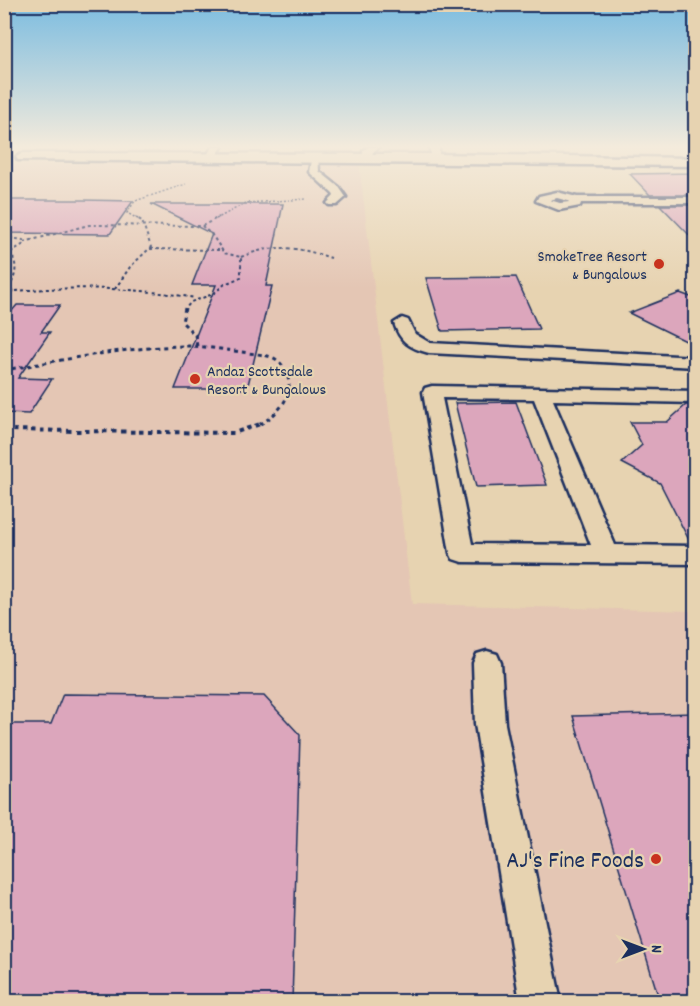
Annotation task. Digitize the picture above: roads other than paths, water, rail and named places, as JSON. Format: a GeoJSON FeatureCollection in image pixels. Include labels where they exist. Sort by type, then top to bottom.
{"type":"FeatureCollection","features":[{"type":"Feature","properties":{"kind":"lane"},"geometry":{"type":"LineString","coordinates":[[333,203],[340,197],[339,194]]}},
{"type":"Feature","properties":{"kind":"lane"},"geometry":{"type":"LineString","coordinates":[[575,200],[696,200]]}},
{"type":"Feature","properties":{"kind":"lane"},"geometry":{"type":"LineString","coordinates":[[402,323],[405,335],[412,344],[429,348],[696,362]]}},
{"type":"Feature","properties":{"kind":"lane"},"geometry":{"type":"LineString","coordinates":[[696,397],[432,392],[462,553],[696,555]]}},
{"type":"Feature","properties":{"kind":"lane"},"geometry":{"type":"LineString","coordinates":[[541,394],[606,553]]}},
{"type":"Feature","properties":{"kind":"lane"},"geometry":{"type":"LineString","coordinates":[[487,663],[490,724],[541,1002]]}},
{"type":"Feature","properties":{"kind":"place","name":"SmokeTree Resort & Bungalows"},"geometry":{"type":"Point","coordinates":[659,264]}},
{"type":"Feature","properties":{"kind":"place","name":"Andaz Scottsdale Resort & Bungalows"},"geometry":{"type":"Point","coordinates":[195,379]}},
{"type":"Feature","properties":{"kind":"place","name":"AJ's Fine Foods"},"geometry":{"type":"Point","coordinates":[656,859]}}]}
